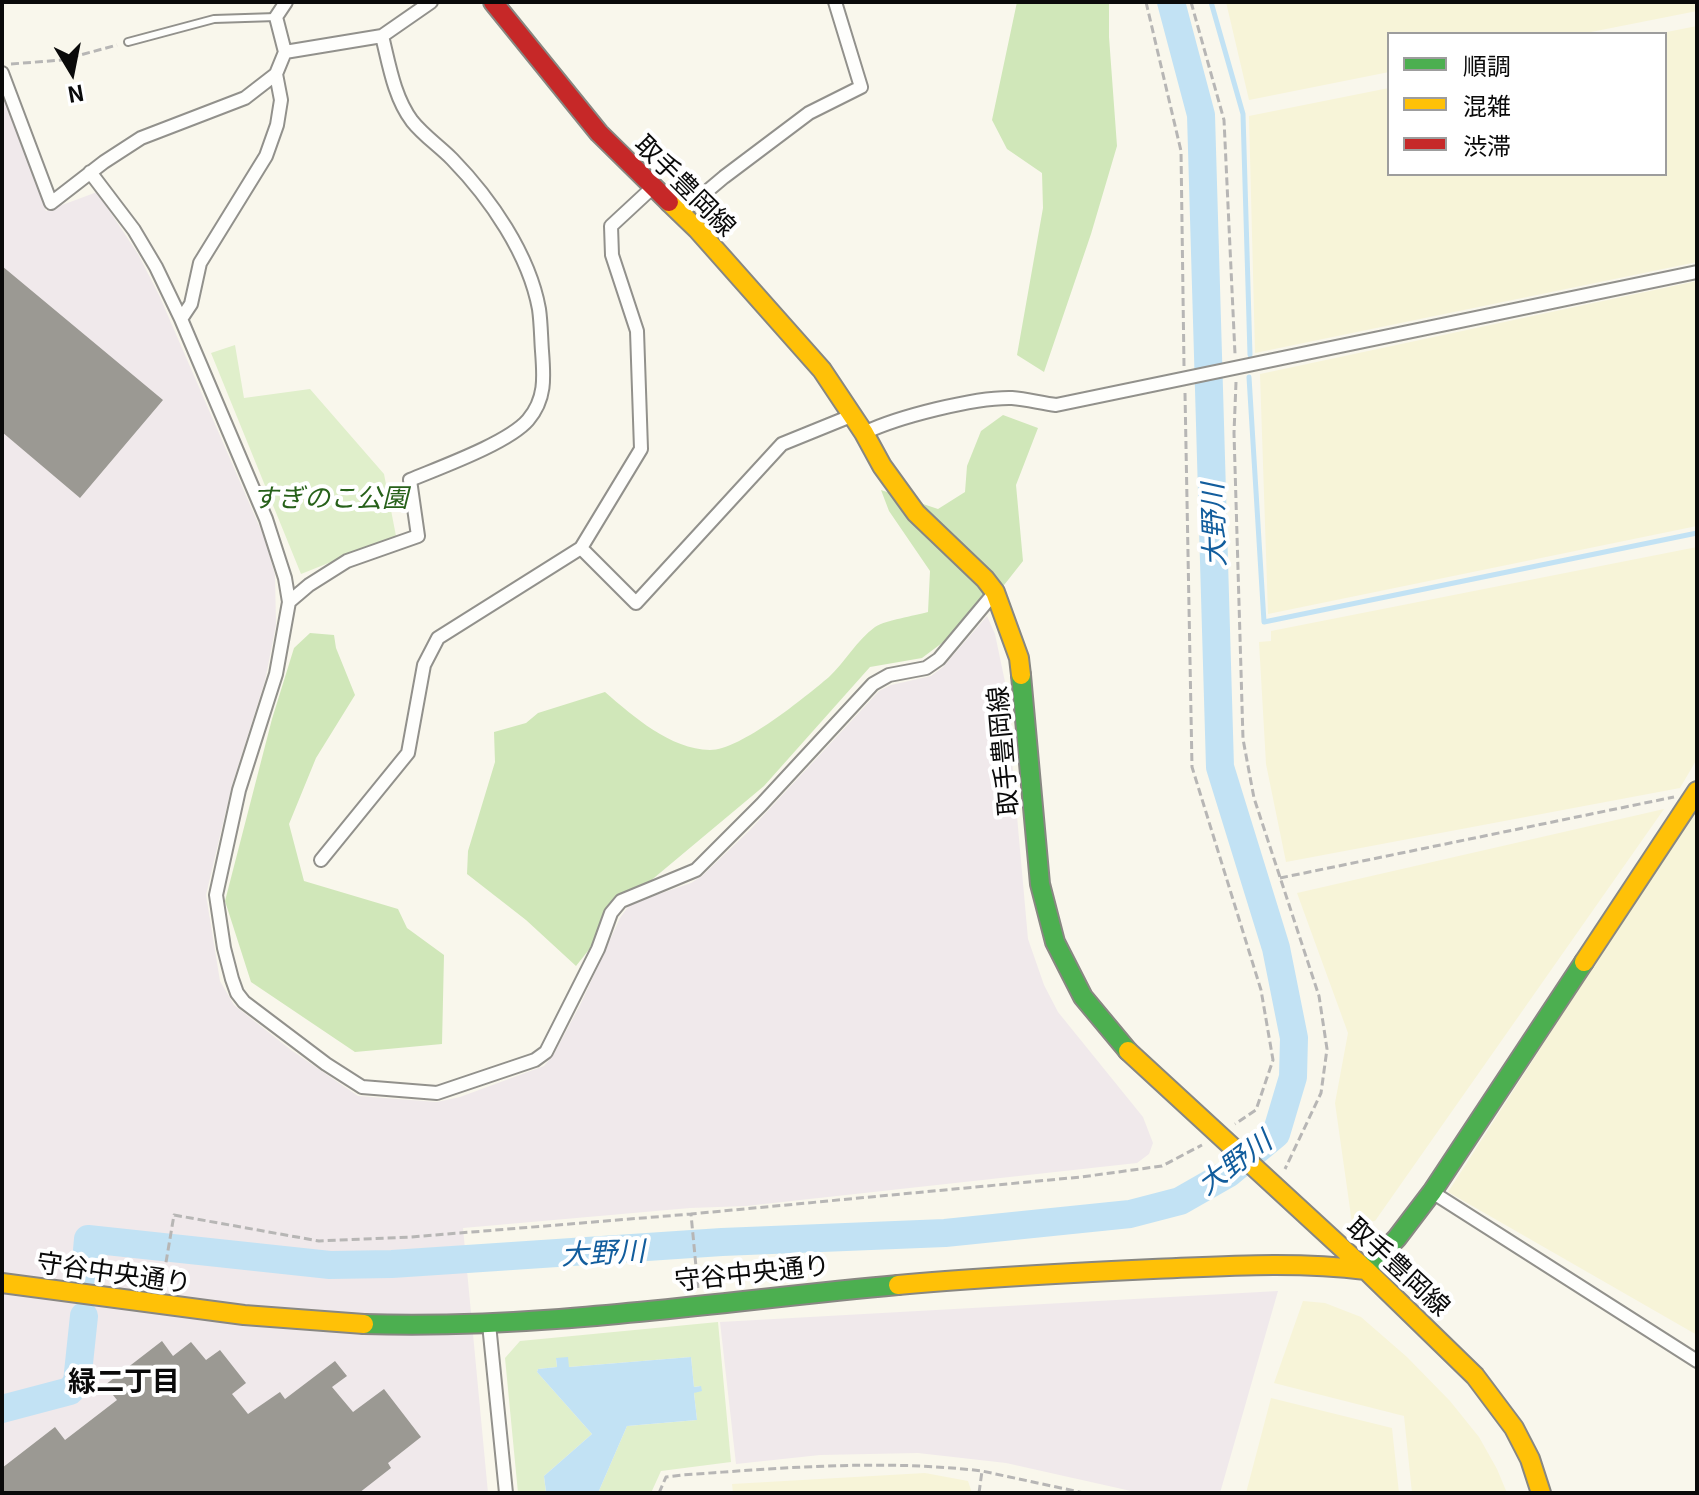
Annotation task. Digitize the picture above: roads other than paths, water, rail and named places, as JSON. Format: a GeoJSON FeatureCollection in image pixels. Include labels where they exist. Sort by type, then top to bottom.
{"type":"FeatureCollection","features":[{"type":"Feature","properties":{"kind":"main road","name":"取手豊岡線"},"geometry":{"type":"LineString","coordinates":[[493,2],[599,133],[697,229],[822,370],[882,466],[916,513],[995,592],[1019,658],[1040,884],[1055,942],[1083,997],[1124,1048],[1453,1353],[1492,1397],[1514,1428],[1530,1459],[1541,1493]]}},
{"type":"Feature","properties":{"kind":"main road"},"geometry":{"type":"LineString","coordinates":[[1366,1270],[1397,1238],[1432,1192],[1696,793]]}},
{"type":"Feature","properties":{"kind":"main road","name":"守谷中央通り"},"geometry":{"type":"LineString","coordinates":[[2,1283],[210,1312],[368,1327],[489,1324],[921,1282],[1085,1271],[1263,1265],[1325,1265],[1366,1270]]}},
{"type":"Feature","properties":{"kind":"street"},"geometry":{"type":"LineString","coordinates":[[2,73],[51,203],[141,138],[245,98],[276,74],[285,52],[276,17],[286,2]]}},
{"type":"Feature","properties":{"kind":"street"},"geometry":{"type":"LineString","coordinates":[[285,52],[382,36],[431,2]]}},
{"type":"Feature","properties":{"kind":"street"},"geometry":{"type":"LineString","coordinates":[[680,214],[809,113],[861,87],[835,2]]}},
{"type":"Feature","properties":{"kind":"street"},"geometry":{"type":"LineString","coordinates":[[289,602],[347,561],[418,536],[410,480],[502,438],[526,423],[541,403],[544,371],[539,309],[518,251],[480,191],[412,121],[401,101],[382,36]]}},
{"type":"Feature","properties":{"kind":"street"},"geometry":{"type":"LineString","coordinates":[[181,319],[191,304],[200,263],[266,156],[277,125],[281,100],[276,74]]}},
{"type":"Feature","properties":{"kind":"street"},"geometry":{"type":"LineString","coordinates":[[90,172],[134,230],[181,319],[266,519],[281,563],[289,602],[276,674],[239,790],[216,895],[232,979],[244,1002],[362,1087],[437,1093],[535,1060],[546,1052],[598,949],[611,913],[621,901],[629,895],[696,870],[873,684],[889,675],[926,668],[939,659],[995,592]]}},
{"type":"Feature","properties":{"kind":"street"},"geometry":{"type":"LineString","coordinates":[[321,860],[408,753],[424,665],[438,638],[581,548],[641,449],[637,331],[612,255],[611,226],[652,188]]}},
{"type":"Feature","properties":{"kind":"street"},"geometry":{"type":"LineString","coordinates":[[864,433],[883,424],[954,405],[1011,398],[1056,405],[1697,272]]}},
{"type":"Feature","properties":{"kind":"street"},"geometry":{"type":"LineString","coordinates":[[581,548],[636,603],[782,444],[851,416]]}},
{"type":"Feature","properties":{"kind":"street"},"geometry":{"type":"LineString","coordinates":[[1432,1192],[1697,1361]]}},
{"type":"Feature","properties":{"kind":"street"},"geometry":{"type":"LineString","coordinates":[[489,1324],[506,1493]]}},
{"type":"Feature","properties":{"kind":"lane"},"geometry":{"type":"LineString","coordinates":[[128,42],[214,19],[276,17]]}},
{"type":"Feature","properties":{"kind":"water"},"geometry":{"type":"Polygon","coordinates":[[[568,1357],[569,1367],[691,1357],[694,1387],[701,1386],[702,1391],[694,1393],[697,1420],[627,1426],[598,1493],[544,1493],[544,1476],[592,1434],[537,1372],[538,1369],[557,1367],[556,1358],[568,1357]]]}},
{"type":"Feature","properties":{"kind":"waterway","name":"大野川"},"geometry":{"type":"LineString","coordinates":[[85,1273],[88,1239],[330,1265],[392,1264],[722,1242],[945,1233],[1130,1214],[1180,1201],[1229,1173],[1276,1134],[1293,1077],[1294,1038],[1276,948],[1220,767],[1201,115],[1171,2]]}},
{"type":"Feature","properties":{"kind":"waterway"},"geometry":{"type":"LineString","coordinates":[[1211,2],[1243,114],[1250,355]]}},
{"type":"Feature","properties":{"kind":"waterway"},"geometry":{"type":"LineString","coordinates":[[1249,377],[1264,622],[1697,533]]}},
{"type":"Feature","properties":{"kind":"waterway","name":"大野川"},"geometry":{"type":"LineString","coordinates":[[2,1409],[70,1391],[77,1382],[84,1316]]}},
{"type":"Feature","properties":{"kind":"district","name":"緑二丁目"},"geometry":{"type":"Point","coordinates":[124,1380]}},
{"type":"Feature","properties":{"kind":"park label","name":"すぎのこ公園"},"geometry":{"type":"Point","coordinates":[330,497]}}]}
